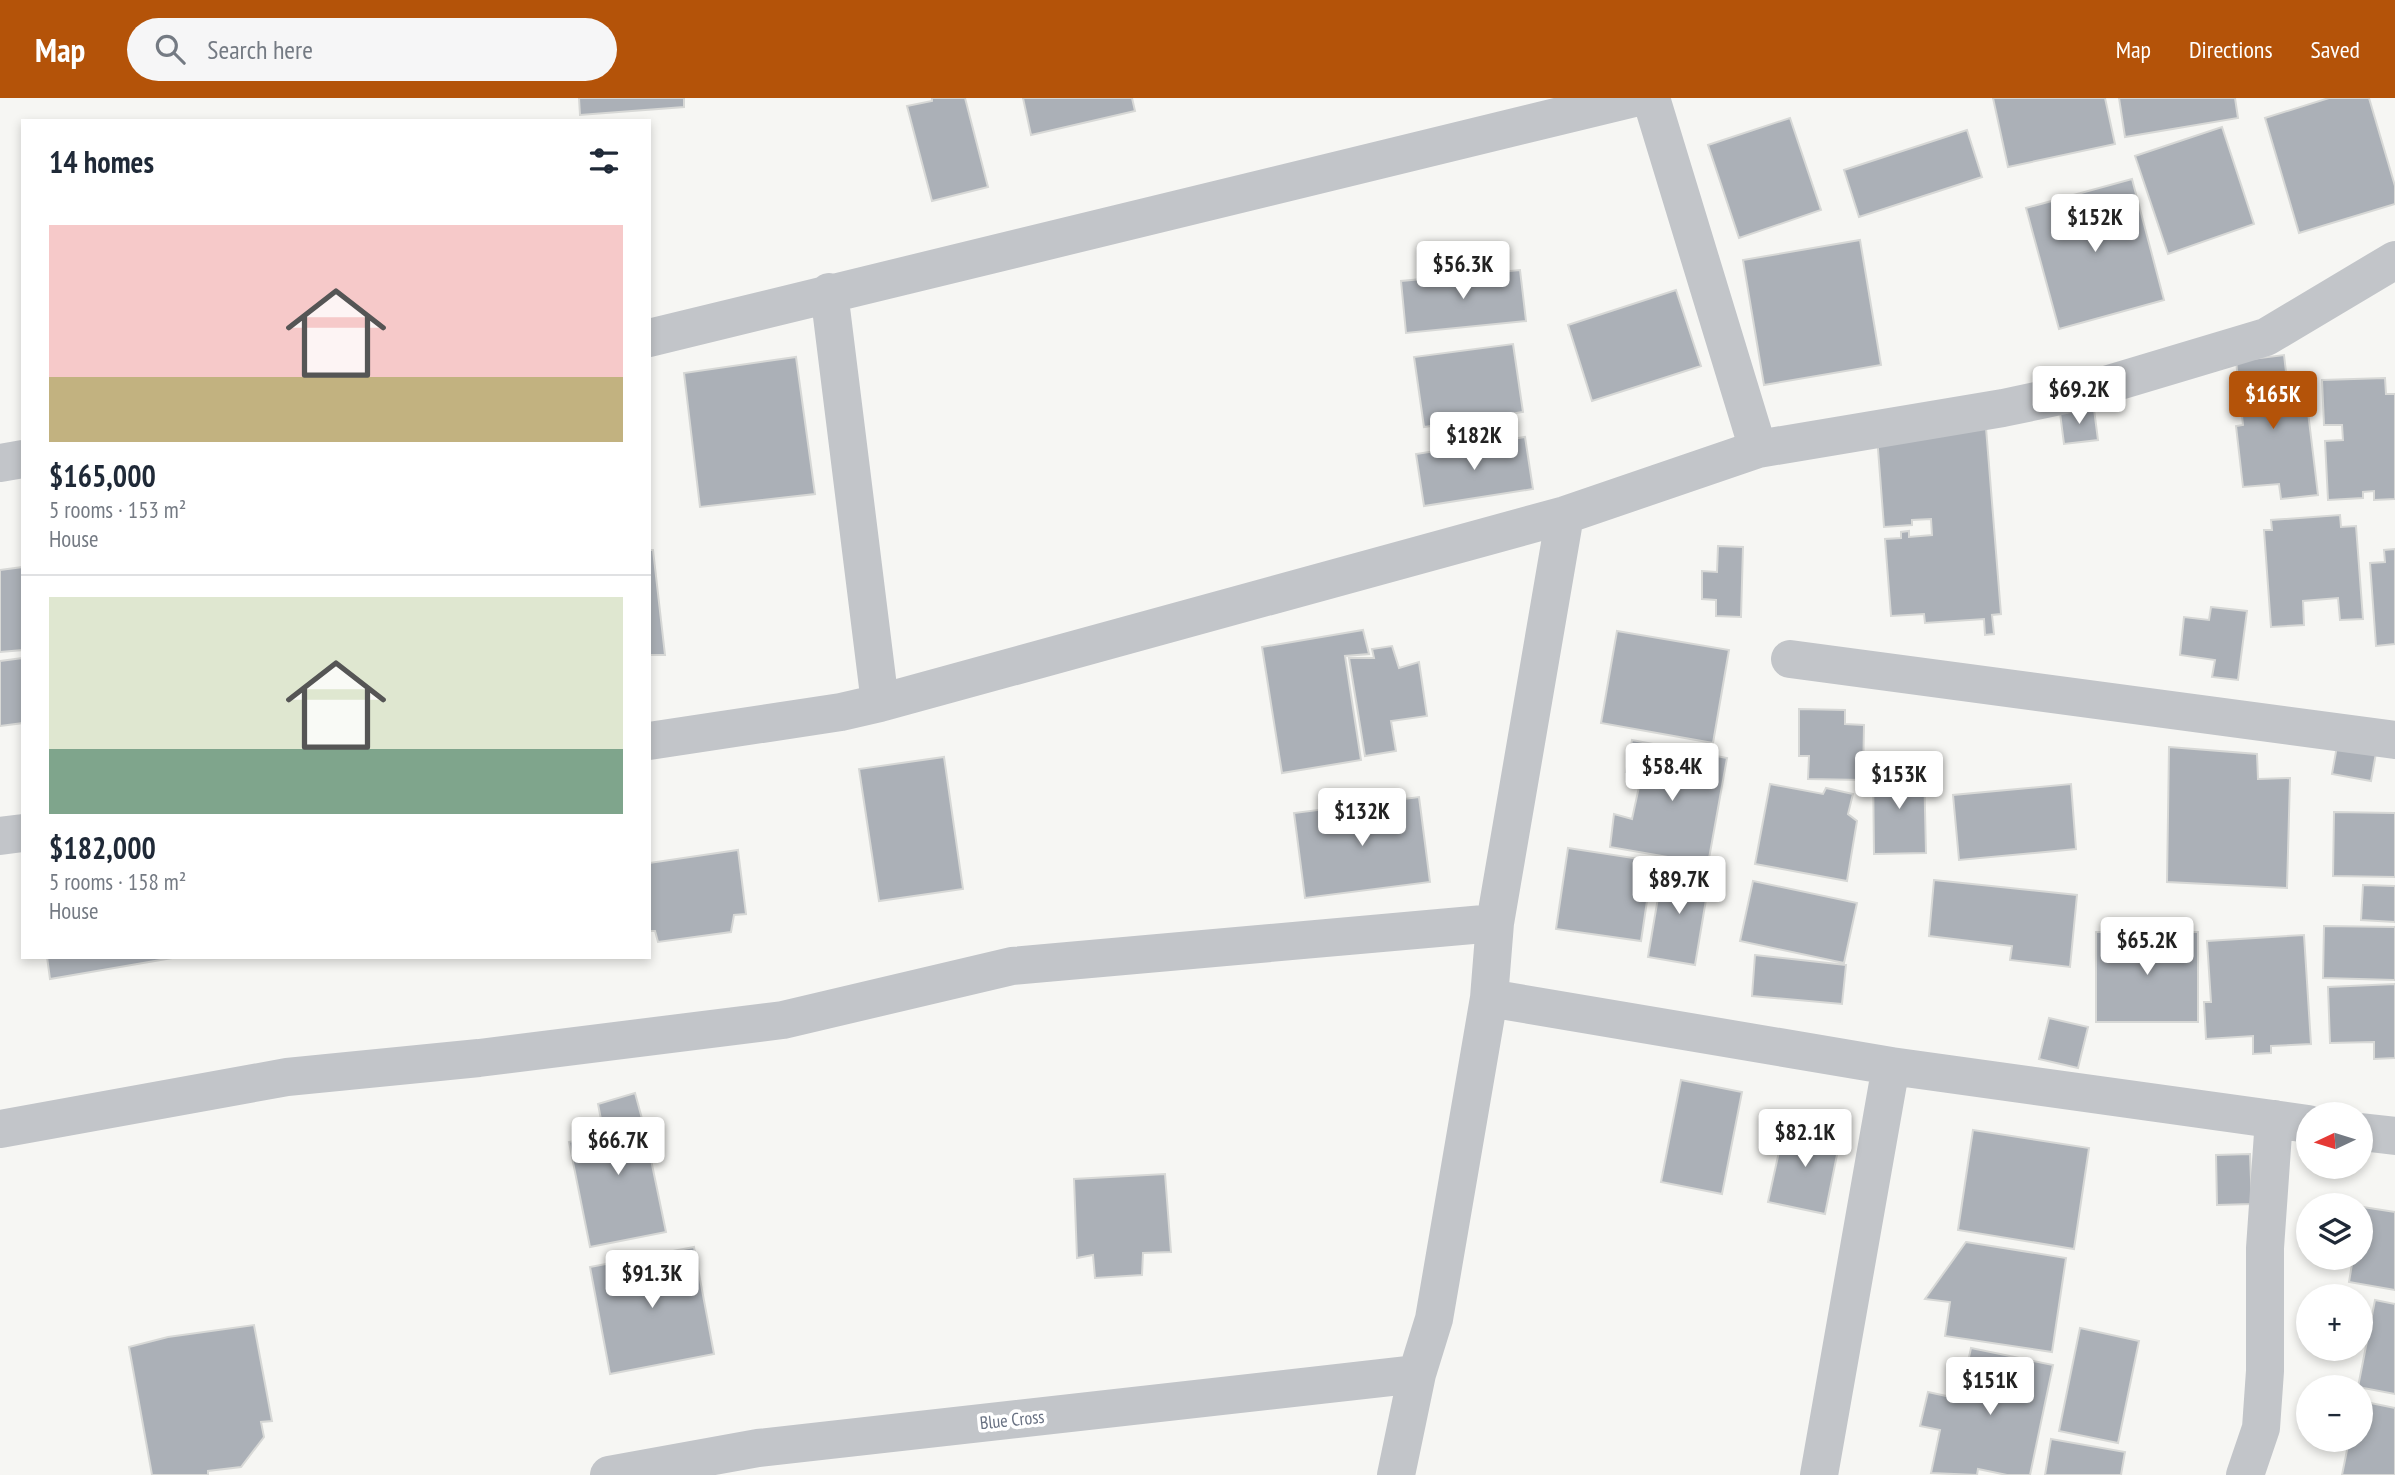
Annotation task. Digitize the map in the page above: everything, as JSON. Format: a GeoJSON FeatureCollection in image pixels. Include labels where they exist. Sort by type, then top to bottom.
{"type":"FeatureCollection","features":[{"type":"Feature","properties":{"kind":"street"},"geometry":{"type":"LineString","coordinates":[[651,337],[1634,98]]}},
{"type":"Feature","properties":{"kind":"street"},"geometry":{"type":"LineString","coordinates":[[1651,98],[1758,449]]}},
{"type":"Feature","properties":{"kind":"street"},"geometry":{"type":"LineString","coordinates":[[651,741],[841,712],[880,703],[1565,515],[1758,449],[2003,408],[2089,390],[2266,337],[2395,260]]}},
{"type":"Feature","properties":{"kind":"street"},"geometry":{"type":"LineString","coordinates":[[829,292],[880,703]]}},
{"type":"Feature","properties":{"kind":"street"},"geometry":{"type":"LineString","coordinates":[[0,463],[21,459]]}},
{"type":"Feature","properties":{"kind":"street"},"geometry":{"type":"LineString","coordinates":[[1396,1475],[1417,1374],[1434,1319],[1489,998],[1495,923],[1565,515]]}},
{"type":"Feature","properties":{"kind":"street"},"geometry":{"type":"LineString","coordinates":[[1790,659],[2395,740]]}},
{"type":"Feature","properties":{"kind":"street"},"geometry":{"type":"LineString","coordinates":[[0,836],[21,833]]}},
{"type":"Feature","properties":{"kind":"street"},"geometry":{"type":"LineString","coordinates":[[0,1129],[287,1077],[479,1058],[783,1020],[1012,966],[1495,923]]}},
{"type":"Feature","properties":{"kind":"street"},"geometry":{"type":"LineString","coordinates":[[1489,998],[1891,1066],[2291,1122],[2266,1248],[2265,1371],[2260,1429],[2245,1475]]}},
{"type":"Feature","properties":{"kind":"street"},"geometry":{"type":"LineString","coordinates":[[1819,1475],[1891,1066]]}},
{"type":"Feature","properties":{"kind":"street"},"geometry":{"type":"LineString","coordinates":[[2373,1133],[2395,1136]]}},
{"type":"Feature","properties":{"kind":"street","name":"Blue Cross"},"geometry":{"type":"LineString","coordinates":[[609,1475],[756,1462],[1417,1374]]}},
{"type":"Feature","properties":{"kind":"building"},"geometry":{"type":"Polygon","coordinates":[[[579,98],[684,98],[684,107],[580,115],[579,98]]]}},
{"type":"Feature","properties":{"kind":"building"},"geometry":{"type":"Polygon","coordinates":[[[932,98],[965,98],[988,187],[932,201],[907,106],[932,101],[932,98]]]}},
{"type":"Feature","properties":{"kind":"building"},"geometry":{"type":"Polygon","coordinates":[[[1023,98],[1132,98],[1135,111],[1031,135],[1023,98]]]}},
{"type":"Feature","properties":{"kind":"building"},"geometry":{"type":"Polygon","coordinates":[[[1993,98],[2105,98],[2115,144],[2008,167],[1993,98]]]}},
{"type":"Feature","properties":{"kind":"building"},"geometry":{"type":"Polygon","coordinates":[[[2119,98],[2235,98],[2238,118],[2125,137],[2119,98]]]}},
{"type":"Feature","properties":{"kind":"building"},"geometry":{"type":"Polygon","coordinates":[[[2329,98],[2369,98],[2395,186],[2395,204],[2299,233],[2265,118],[2329,98]]]}},
{"type":"Feature","properties":{"kind":"building"},"geometry":{"type":"Polygon","coordinates":[[[1790,118],[1821,210],[1739,238],[1708,145],[1790,118]]]}},
{"type":"Feature","properties":{"kind":"building"},"geometry":{"type":"Polygon","coordinates":[[[2222,127],[2254,224],[2168,254],[2135,156],[2222,127]]]}},
{"type":"Feature","properties":{"kind":"building"},"geometry":{"type":"Polygon","coordinates":[[[1967,130],[1982,177],[1859,217],[1844,170],[1967,130]]]}},
{"type":"Feature","properties":{"kind":"building"},"geometry":{"type":"Polygon","coordinates":[[[2132,179],[2164,300],[2059,329],[2026,208],[2132,179]]]}},
{"type":"Feature","properties":{"kind":"building"},"geometry":{"type":"Polygon","coordinates":[[[1860,240],[1881,365],[1764,385],[1743,260],[1860,240]]]}},
{"type":"Feature","properties":{"kind":"building"},"geometry":{"type":"Polygon","coordinates":[[[1520,270],[1526,321],[1406,333],[1401,281],[1520,270]]]}},
{"type":"Feature","properties":{"kind":"building"},"geometry":{"type":"Polygon","coordinates":[[[1676,290],[1701,366],[1592,401],[1568,325],[1676,290]]]}},
{"type":"Feature","properties":{"kind":"building"},"geometry":{"type":"Polygon","coordinates":[[[1513,344],[1523,412],[1424,427],[1414,357],[1513,344]]]}},
{"type":"Feature","properties":{"kind":"building"},"geometry":{"type":"Polygon","coordinates":[[[2284,355],[2291,414],[2308,412],[2318,495],[2281,499],[2279,484],[2243,487],[2236,426],[2243,425],[2236,361],[2284,355]]]}},
{"type":"Feature","properties":{"kind":"building"},"geometry":{"type":"Polygon","coordinates":[[[796,357],[815,494],[700,507],[684,373],[796,357]]]}},
{"type":"Feature","properties":{"kind":"building"},"geometry":{"type":"Polygon","coordinates":[[[2385,378],[2386,394],[2395,394],[2395,499],[2374,500],[2374,491],[2363,492],[2363,498],[2328,500],[2325,441],[2343,440],[2342,425],[2324,425],[2322,380],[2385,378]]]}},
{"type":"Feature","properties":{"kind":"building"},"geometry":{"type":"Polygon","coordinates":[[[2094,409],[2098,440],[2064,444],[2060,413],[2094,409]]]}},
{"type":"Feature","properties":{"kind":"building"},"geometry":{"type":"Polygon","coordinates":[[[1986,428],[2001,614],[1992,615],[1994,634],[1985,635],[1984,619],[1925,623],[1924,614],[1891,616],[1885,539],[1901,538],[1901,532],[1909,531],[1909,537],[1932,535],[1931,519],[1912,520],[1912,525],[1884,527],[1877,436],[1986,428]]]}},
{"type":"Feature","properties":{"kind":"building"},"geometry":{"type":"Polygon","coordinates":[[[1525,437],[1533,489],[1424,506],[1416,454],[1525,437]]]}},
{"type":"Feature","properties":{"kind":"building"},"geometry":{"type":"Polygon","coordinates":[[[2340,515],[2341,527],[2356,526],[2363,619],[2340,620],[2338,598],[2303,601],[2304,625],[2271,627],[2264,530],[2272,530],[2271,520],[2340,515]]]}},
{"type":"Feature","properties":{"kind":"building"},"geometry":{"type":"Polygon","coordinates":[[[1718,546],[1743,547],[1741,617],[1716,616],[1716,600],[1702,599],[1702,571],[1717,572],[1718,546]]]}},
{"type":"Feature","properties":{"kind":"building"},"geometry":{"type":"Polygon","coordinates":[[[2395,549],[2395,644],[2376,646],[2370,563],[2385,562],[2384,550],[2395,549]]]}},
{"type":"Feature","properties":{"kind":"building"},"geometry":{"type":"Polygon","coordinates":[[[651,550],[653,550],[665,655],[651,655],[651,550]]]}},
{"type":"Feature","properties":{"kind":"building"},"geometry":{"type":"Polygon","coordinates":[[[21,567],[21,650],[0,652],[0,570],[21,567]]]}},
{"type":"Feature","properties":{"kind":"building"},"geometry":{"type":"Polygon","coordinates":[[[2211,607],[2247,611],[2238,680],[2212,677],[2215,660],[2180,655],[2184,617],[2209,620],[2211,607]]]}},
{"type":"Feature","properties":{"kind":"building"},"geometry":{"type":"Polygon","coordinates":[[[1363,630],[1369,654],[1345,656],[1361,760],[1282,773],[1262,647],[1363,630]]]}},
{"type":"Feature","properties":{"kind":"building"},"geometry":{"type":"Polygon","coordinates":[[[1617,631],[1729,650],[1713,743],[1601,723],[1617,631]]]}},
{"type":"Feature","properties":{"kind":"building"},"geometry":{"type":"Polygon","coordinates":[[[1392,646],[1399,668],[1419,662],[1427,716],[1391,721],[1396,751],[1365,756],[1349,658],[1374,658],[1372,649],[1392,646]]]}},
{"type":"Feature","properties":{"kind":"building"},"geometry":{"type":"Polygon","coordinates":[[[21,658],[21,723],[0,726],[0,661],[21,658]]]}},
{"type":"Feature","properties":{"kind":"building"},"geometry":{"type":"Polygon","coordinates":[[[1799,709],[1845,710],[1845,724],[1864,725],[1863,780],[1808,779],[1809,756],[1799,756],[1799,709]]]}},
{"type":"Feature","properties":{"kind":"building"},"geometry":{"type":"Polygon","coordinates":[[[1632,740],[1727,758],[1708,864],[1610,847],[1614,814],[1632,819],[1642,773],[1626,772],[1632,740]]]}},
{"type":"Feature","properties":{"kind":"building"},"geometry":{"type":"Polygon","coordinates":[[[2337,746],[2376,753],[2371,781],[2332,774],[2337,746]]]}},
{"type":"Feature","properties":{"kind":"building"},"geometry":{"type":"Polygon","coordinates":[[[2169,747],[2257,754],[2258,779],[2290,778],[2287,888],[2167,882],[2169,747]]]}},
{"type":"Feature","properties":{"kind":"building"},"geometry":{"type":"Polygon","coordinates":[[[944,757],[963,889],[879,901],[859,769],[944,757]]]}},
{"type":"Feature","properties":{"kind":"building"},"geometry":{"type":"Polygon","coordinates":[[[1924,767],[1926,853],[1874,854],[1873,768],[1924,767]]]}},
{"type":"Feature","properties":{"kind":"building"},"geometry":{"type":"Polygon","coordinates":[[[1770,784],[1823,794],[1826,788],[1853,794],[1848,814],[1857,821],[1847,881],[1755,864],[1770,784]]]}},
{"type":"Feature","properties":{"kind":"building"},"geometry":{"type":"Polygon","coordinates":[[[2071,784],[2076,849],[1959,860],[1953,795],[2071,784]]]}},
{"type":"Feature","properties":{"kind":"building"},"geometry":{"type":"Polygon","coordinates":[[[1419,797],[1430,882],[1305,898],[1294,813],[1419,797]]]}},
{"type":"Feature","properties":{"kind":"building"},"geometry":{"type":"Polygon","coordinates":[[[2334,812],[2395,813],[2395,877],[2333,876],[2334,812]]]}},
{"type":"Feature","properties":{"kind":"building"},"geometry":{"type":"Polygon","coordinates":[[[1568,848],[1653,861],[1641,941],[1556,929],[1568,848]]]}},
{"type":"Feature","properties":{"kind":"building"},"geometry":{"type":"Polygon","coordinates":[[[738,850],[746,914],[734,915],[731,932],[658,942],[655,931],[651,931],[651,863],[738,850]]]}},
{"type":"Feature","properties":{"kind":"building"},"geometry":{"type":"Polygon","coordinates":[[[1663,868],[1710,876],[1695,965],[1648,957],[1663,868]]]}},
{"type":"Feature","properties":{"kind":"building"},"geometry":{"type":"Polygon","coordinates":[[[1934,880],[2077,895],[2070,967],[2010,960],[2012,946],[1929,936],[1934,880]]]}},
{"type":"Feature","properties":{"kind":"building"},"geometry":{"type":"Polygon","coordinates":[[[1753,881],[1857,903],[1844,963],[1740,941],[1753,881]]]}},
{"type":"Feature","properties":{"kind":"building"},"geometry":{"type":"Polygon","coordinates":[[[2363,885],[2395,886],[2395,922],[2361,920],[2363,885]]]}},
{"type":"Feature","properties":{"kind":"building"},"geometry":{"type":"Polygon","coordinates":[[[2324,926],[2395,927],[2395,980],[2323,978],[2324,926]]]}},
{"type":"Feature","properties":{"kind":"building"},"geometry":{"type":"Polygon","coordinates":[[[2096,932],[2198,932],[2198,1022],[2096,1022],[2096,932]]]}},
{"type":"Feature","properties":{"kind":"building"},"geometry":{"type":"Polygon","coordinates":[[[2304,935],[2311,1044],[2271,1046],[2271,1053],[2253,1054],[2253,1036],[2206,1039],[2204,1002],[2211,1002],[2207,941],[2304,935]]]}},
{"type":"Feature","properties":{"kind":"building"},"geometry":{"type":"Polygon","coordinates":[[[1755,955],[1846,965],[1842,1004],[1752,996],[1755,955]]]}},
{"type":"Feature","properties":{"kind":"building"},"geometry":{"type":"Polygon","coordinates":[[[47,959],[166,959],[50,979],[47,959]]]}},
{"type":"Feature","properties":{"kind":"building"},"geometry":{"type":"Polygon","coordinates":[[[2395,984],[2395,1058],[2374,1059],[2374,1042],[2330,1043],[2328,987],[2395,984]]]}},
{"type":"Feature","properties":{"kind":"building"},"geometry":{"type":"Polygon","coordinates":[[[2049,1018],[2088,1027],[2078,1068],[2039,1059],[2049,1018]]]}},
{"type":"Feature","properties":{"kind":"building"},"geometry":{"type":"Polygon","coordinates":[[[1681,1080],[1742,1092],[1722,1194],[1661,1182],[1681,1080]]]}},
{"type":"Feature","properties":{"kind":"building"},"geometry":{"type":"Polygon","coordinates":[[[635,1093],[666,1232],[590,1247],[569,1142],[604,1135],[598,1104],[635,1093]]]}},
{"type":"Feature","properties":{"kind":"building"},"geometry":{"type":"Polygon","coordinates":[[[1785,1124],[1841,1135],[1825,1214],[1768,1202],[1785,1124]]]}},
{"type":"Feature","properties":{"kind":"building"},"geometry":{"type":"Polygon","coordinates":[[[1973,1130],[2089,1148],[2074,1249],[1958,1230],[1973,1130]]]}},
{"type":"Feature","properties":{"kind":"building"},"geometry":{"type":"Polygon","coordinates":[[[2250,1154],[2252,1204],[2217,1205],[2216,1155],[2250,1154]]]}},
{"type":"Feature","properties":{"kind":"building"},"geometry":{"type":"Polygon","coordinates":[[[1165,1174],[1171,1252],[1143,1253],[1142,1275],[1095,1278],[1093,1255],[1077,1258],[1074,1179],[1165,1174]]]}},
{"type":"Feature","properties":{"kind":"building"},"geometry":{"type":"Polygon","coordinates":[[[2373,1209],[2395,1212],[2395,1290],[2373,1284],[2349,1282],[2351,1270],[2373,1270],[2373,1209]]]}},
{"type":"Feature","properties":{"kind":"building"},"geometry":{"type":"Polygon","coordinates":[[[1966,1242],[2066,1258],[2052,1352],[1945,1336],[1950,1302],[1925,1299],[1966,1242]]]}},
{"type":"Feature","properties":{"kind":"building"},"geometry":{"type":"Polygon","coordinates":[[[694,1247],[714,1354],[610,1374],[590,1267],[694,1247]]]}},
{"type":"Feature","properties":{"kind":"building"},"geometry":{"type":"Polygon","coordinates":[[[2375,1300],[2395,1304],[2395,1394],[2373,1390],[2373,1375],[2360,1375],[2363,1361],[2373,1361],[2375,1300]]]}},
{"type":"Feature","properties":{"kind":"building"},"geometry":{"type":"Polygon","coordinates":[[[254,1325],[272,1421],[261,1422],[264,1437],[241,1467],[208,1471],[208,1475],[152,1475],[129,1347],[168,1337],[254,1325]]]}},
{"type":"Feature","properties":{"kind":"building"},"geometry":{"type":"Polygon","coordinates":[[[2080,1328],[2139,1341],[2118,1443],[2059,1431],[2080,1328]]]}},
{"type":"Feature","properties":{"kind":"building"},"geometry":{"type":"Polygon","coordinates":[[[1971,1348],[2053,1365],[2030,1475],[2007,1475],[1978,1469],[1977,1475],[1931,1473],[1940,1430],[1920,1426],[1928,1392],[1960,1399],[1971,1348]]]}},
{"type":"Feature","properties":{"kind":"building"},"geometry":{"type":"Polygon","coordinates":[[[2373,1403],[2395,1408],[2395,1475],[2342,1475],[2347,1452],[2373,1452],[2373,1403]]]}},
{"type":"Feature","properties":{"kind":"building"},"geometry":{"type":"Polygon","coordinates":[[[2051,1439],[2125,1452],[2121,1475],[2045,1475],[2051,1439]]]}}]}
